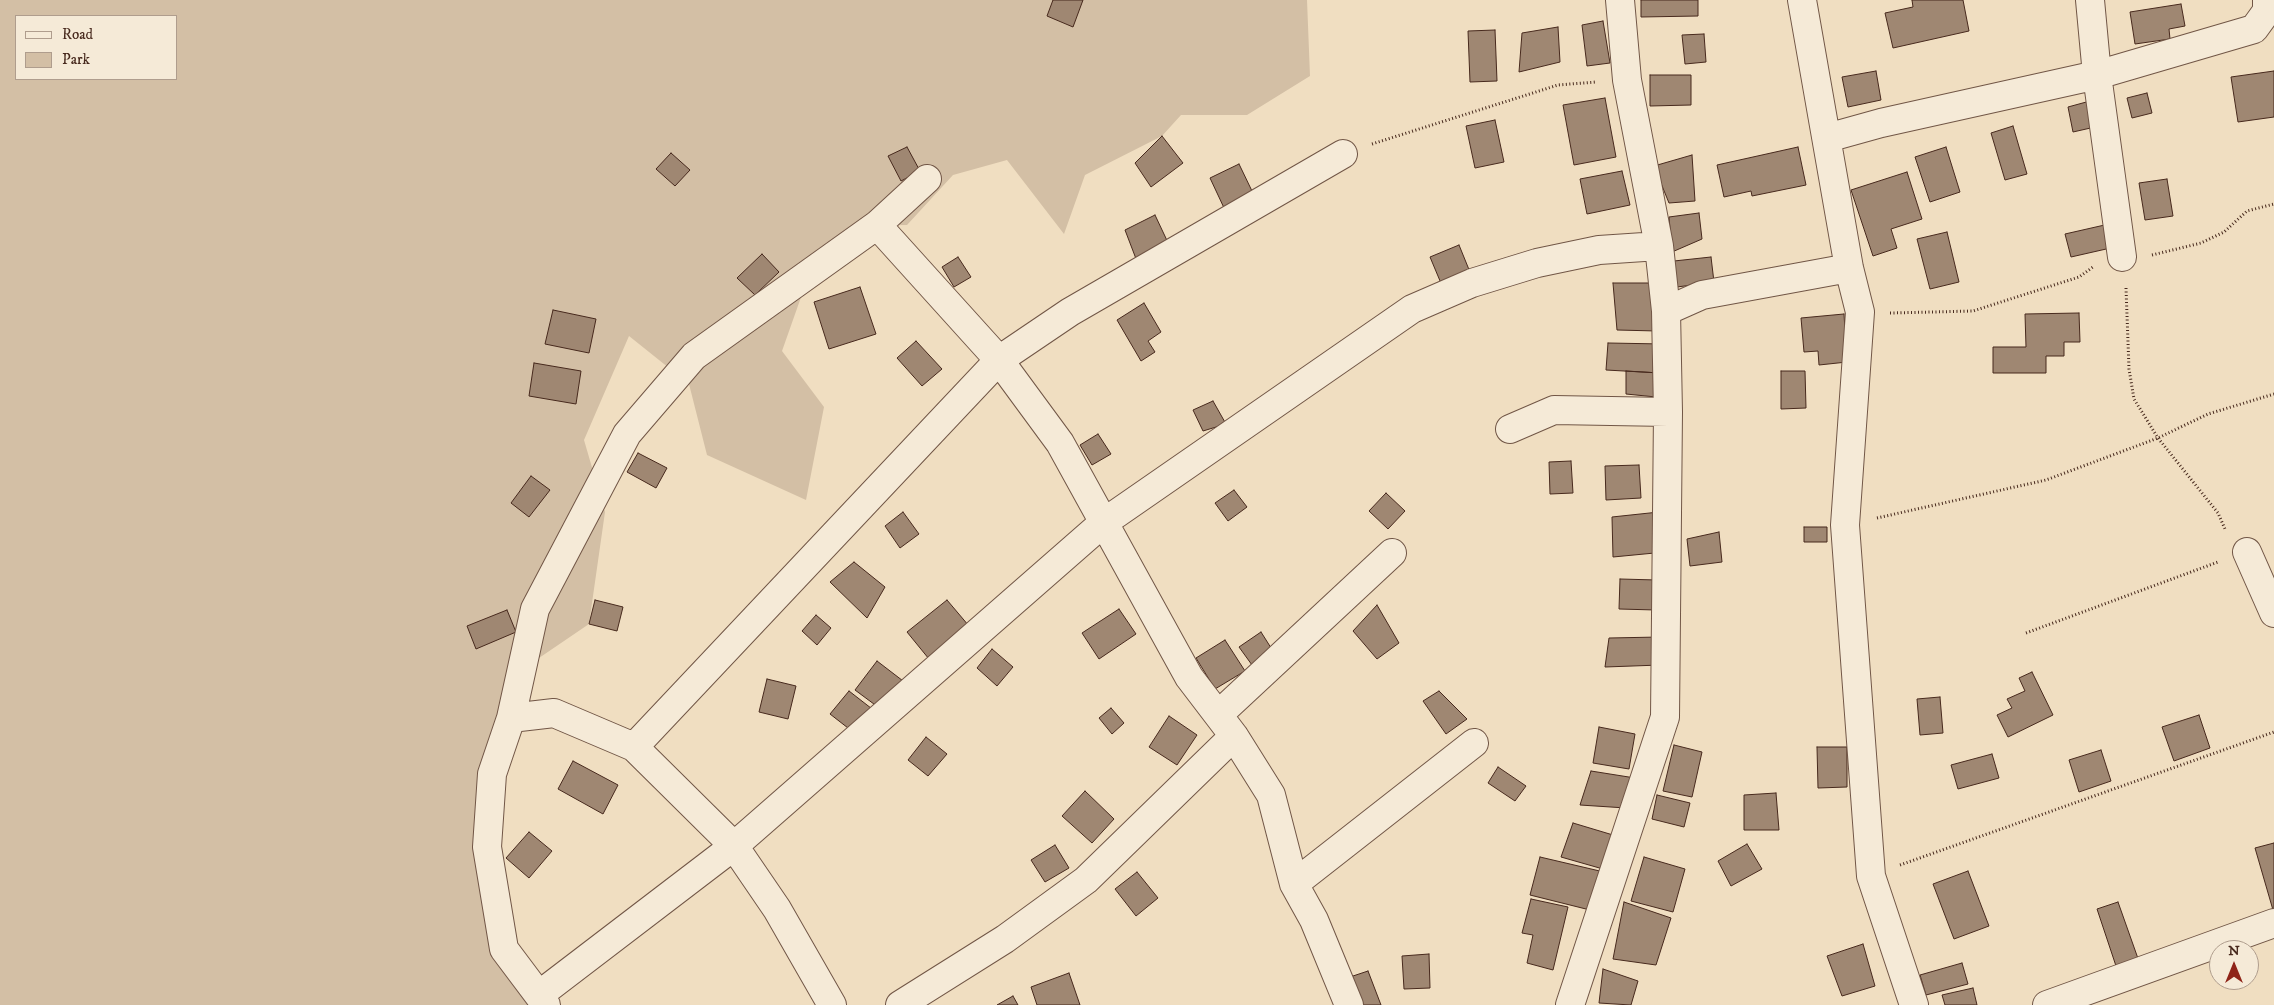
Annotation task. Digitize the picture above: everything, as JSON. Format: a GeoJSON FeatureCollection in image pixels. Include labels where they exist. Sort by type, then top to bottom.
{"type":"FeatureCollection","features":[{"type":"Feature","properties":{"kind":"street"},"geometry":{"type":"LineString","coordinates":[[1570,1005],[1665,717],[1668,412],[1666,311],[1659,246],[1627,80],[1620,0]]}},
{"type":"Feature","properties":{"kind":"street"},"geometry":{"type":"LineString","coordinates":[[1802,0],[1849,268],[1860,312],[1845,525],[1871,876],[1914,1005]]}},
{"type":"Feature","properties":{"kind":"street"},"geometry":{"type":"LineString","coordinates":[[2090,0],[2097,75],[2122,258]]}},
{"type":"Feature","properties":{"kind":"street"},"geometry":{"type":"LineString","coordinates":[[1827,138],[1881,123],[2097,75],[2254,28],[2268,11],[2267,0]]}},
{"type":"Feature","properties":{"kind":"street"},"geometry":{"type":"LineString","coordinates":[[634,747],[999,360],[1070,312],[1343,154]]}},
{"type":"Feature","properties":{"kind":"street"},"geometry":{"type":"LineString","coordinates":[[927,179],[877,226],[694,356],[627,434],[535,609],[511,718],[492,774],[487,847],[504,949],[543,1000],[734,846],[1103,524],[1412,309],[1472,283],[1537,262],[1600,250],[1659,246]]}},
{"type":"Feature","properties":{"kind":"street"},"geometry":{"type":"LineString","coordinates":[[877,226],[999,360],[1060,443],[1189,677],[1234,736],[1270,795],[1294,884],[1314,920],[1349,1005]]}},
{"type":"Feature","properties":{"kind":"street"},"geometry":{"type":"LineString","coordinates":[[1666,311],[1702,295],[1849,268]]}},
{"type":"Feature","properties":{"kind":"street"},"geometry":{"type":"LineString","coordinates":[[1510,429],[1554,410],[1668,412]]}},
{"type":"Feature","properties":{"kind":"street"},"geometry":{"type":"LineString","coordinates":[[2247,552],[2274,613]]}},
{"type":"Feature","properties":{"kind":"street"},"geometry":{"type":"LineString","coordinates":[[1218,715],[1392,553]]}},
{"type":"Feature","properties":{"kind":"street"},"geometry":{"type":"LineString","coordinates":[[511,718],[554,712],[634,747],[734,846],[776,909],[832,1005]]}},
{"type":"Feature","properties":{"kind":"street"},"geometry":{"type":"LineString","coordinates":[[900,1005],[1005,939],[1086,880],[1234,736]]}},
{"type":"Feature","properties":{"kind":"street"},"geometry":{"type":"LineString","coordinates":[[1294,884],[1474,743]]}},
{"type":"Feature","properties":{"kind":"street"},"geometry":{"type":"LineString","coordinates":[[2047,1005],[2274,923]]}},
{"type":"Feature","properties":{"kind":"path"},"geometry":{"type":"LineString","coordinates":[[1343,154],[1558,85],[1627,80]]}},
{"type":"Feature","properties":{"kind":"path"},"geometry":{"type":"LineString","coordinates":[[1860,312],[1913,314],[1973,311],[2079,277],[2099,262],[2133,255],[2158,255],[2201,243],[2224,232],[2247,211],[2274,204]]}},
{"type":"Feature","properties":{"kind":"path"},"geometry":{"type":"LineString","coordinates":[[2122,258],[2129,318],[2129,369],[2134,400],[2158,438],[2218,513],[2230,541],[2247,552]]}},
{"type":"Feature","properties":{"kind":"path"},"geometry":{"type":"LineString","coordinates":[[1845,525],[2046,480],[2158,438],[2208,414],[2274,394]]}},
{"type":"Feature","properties":{"kind":"path"},"geometry":{"type":"LineString","coordinates":[[2026,633],[2247,552]]}},
{"type":"Feature","properties":{"kind":"path"},"geometry":{"type":"LineString","coordinates":[[1871,876],[2274,732]]}},
{"type":"Feature","properties":{"kind":"green space"},"geometry":{"type":"Polygon","coordinates":[[[0,0],[1307,0],[1310,76],[1247,115],[1181,115],[1162,136],[1085,175],[1064,234],[1007,160],[953,175],[907,225],[854,226],[818,249],[782,351],[824,407],[806,500],[707,455],[689,384],[629,336],[584,440],[605,512],[589,624],[539,658],[506,720],[479,847],[490,951],[533,1005],[0,1005],[0,0]]]}},
{"type":"Feature","properties":{"kind":"building"},"geometry":{"type":"Polygon","coordinates":[[[1053,0],[1083,0],[1073,27],[1047,16],[1053,0]]]}},
{"type":"Feature","properties":{"kind":"building"},"geometry":{"type":"Polygon","coordinates":[[[1641,0],[1698,0],[1698,16],[1641,17],[1641,0]]]}},
{"type":"Feature","properties":{"kind":"building"},"geometry":{"type":"Polygon","coordinates":[[[1912,0],[1963,0],[1969,31],[1893,48],[1885,13],[1913,7],[1912,0]]]}},
{"type":"Feature","properties":{"kind":"building"},"geometry":{"type":"Polygon","coordinates":[[[2181,4],[2185,26],[2169,29],[2170,39],[2135,44],[2130,12],[2181,4]]]}},
{"type":"Feature","properties":{"kind":"building"},"geometry":{"type":"Polygon","coordinates":[[[1603,21],[1610,63],[1587,66],[1582,25],[1603,21]]]}},
{"type":"Feature","properties":{"kind":"building"},"geometry":{"type":"Polygon","coordinates":[[[1558,27],[1560,62],[1519,72],[1522,33],[1558,27]]]}},
{"type":"Feature","properties":{"kind":"building"},"geometry":{"type":"Polygon","coordinates":[[[1495,30],[1497,81],[1470,82],[1468,31],[1495,30]]]}},
{"type":"Feature","properties":{"kind":"building"},"geometry":{"type":"Polygon","coordinates":[[[1704,34],[1706,62],[1685,64],[1682,35],[1704,34]]]}},
{"type":"Feature","properties":{"kind":"building"},"geometry":{"type":"Polygon","coordinates":[[[1876,71],[1881,100],[1848,107],[1842,77],[1876,71]]]}},
{"type":"Feature","properties":{"kind":"building"},"geometry":{"type":"Polygon","coordinates":[[[2274,71],[2274,117],[2238,122],[2231,77],[2274,71]]]}},
{"type":"Feature","properties":{"kind":"building"},"geometry":{"type":"Polygon","coordinates":[[[1650,75],[1691,75],[1691,105],[1650,106],[1650,75]]]}},
{"type":"Feature","properties":{"kind":"building"},"geometry":{"type":"Polygon","coordinates":[[[2147,93],[2152,113],[2132,118],[2127,98],[2147,93]]]}},
{"type":"Feature","properties":{"kind":"building"},"geometry":{"type":"Polygon","coordinates":[[[1605,98],[1616,157],[1574,165],[1563,105],[1605,98]]]}},
{"type":"Feature","properties":{"kind":"building"},"geometry":{"type":"Polygon","coordinates":[[[2090,101],[2095,127],[2073,132],[2068,107],[2090,101]]]}},
{"type":"Feature","properties":{"kind":"building"},"geometry":{"type":"Polygon","coordinates":[[[1495,120],[1504,162],[1475,168],[1466,126],[1495,120]]]}},
{"type":"Feature","properties":{"kind":"building"},"geometry":{"type":"Polygon","coordinates":[[[2013,126],[2027,174],[2005,180],[1991,133],[2013,126]]]}},
{"type":"Feature","properties":{"kind":"building"},"geometry":{"type":"Polygon","coordinates":[[[1162,136],[1183,163],[1151,187],[1135,163],[1162,136]]]}},
{"type":"Feature","properties":{"kind":"building"},"geometry":{"type":"Polygon","coordinates":[[[907,147],[920,171],[901,181],[888,156],[907,147]]]}},
{"type":"Feature","properties":{"kind":"building"},"geometry":{"type":"Polygon","coordinates":[[[1798,147],[1806,185],[1752,196],[1751,191],[1724,197],[1717,165],[1798,147]]]}},
{"type":"Feature","properties":{"kind":"building"},"geometry":{"type":"Polygon","coordinates":[[[1946,147],[1960,192],[1930,202],[1915,157],[1946,147]]]}},
{"type":"Feature","properties":{"kind":"building"},"geometry":{"type":"Polygon","coordinates":[[[671,153],[690,170],[675,186],[656,169],[671,153]]]}},
{"type":"Feature","properties":{"kind":"building"},"geometry":{"type":"Polygon","coordinates":[[[1692,155],[1695,201],[1669,203],[1654,166],[1692,155]]]}},
{"type":"Feature","properties":{"kind":"building"},"geometry":{"type":"Polygon","coordinates":[[[1239,164],[1252,191],[1225,210],[1210,178],[1239,164]]]}},
{"type":"Feature","properties":{"kind":"building"},"geometry":{"type":"Polygon","coordinates":[[[1622,171],[1630,205],[1587,214],[1580,179],[1622,171]]]}},
{"type":"Feature","properties":{"kind":"building"},"geometry":{"type":"Polygon","coordinates":[[[1907,172],[1922,219],[1891,229],[1897,248],[1873,256],[1851,190],[1907,172]]]}},
{"type":"Feature","properties":{"kind":"building"},"geometry":{"type":"Polygon","coordinates":[[[2167,179],[2173,216],[2145,220],[2139,183],[2167,179]]]}},
{"type":"Feature","properties":{"kind":"building"},"geometry":{"type":"Polygon","coordinates":[[[1699,213],[1702,239],[1672,252],[1669,217],[1699,213]]]}},
{"type":"Feature","properties":{"kind":"building"},"geometry":{"type":"Polygon","coordinates":[[[1155,215],[1171,249],[1138,264],[1125,230],[1155,215]]]}},
{"type":"Feature","properties":{"kind":"building"},"geometry":{"type":"Polygon","coordinates":[[[2109,224],[2115,247],[2071,257],[2065,234],[2109,224]]]}},
{"type":"Feature","properties":{"kind":"building"},"geometry":{"type":"Polygon","coordinates":[[[1947,232],[1959,282],[1930,289],[1917,239],[1947,232]]]}},
{"type":"Feature","properties":{"kind":"building"},"geometry":{"type":"Polygon","coordinates":[[[1459,245],[1472,277],[1443,288],[1430,257],[1459,245]]]}},
{"type":"Feature","properties":{"kind":"building"},"geometry":{"type":"Polygon","coordinates":[[[762,254],[779,272],[755,295],[737,278],[762,254]]]}},
{"type":"Feature","properties":{"kind":"building"},"geometry":{"type":"Polygon","coordinates":[[[958,257],[971,277],[954,287],[942,267],[958,257]]]}},
{"type":"Feature","properties":{"kind":"building"},"geometry":{"type":"Polygon","coordinates":[[[1711,257],[1714,282],[1677,287],[1674,261],[1711,257]]]}},
{"type":"Feature","properties":{"kind":"building"},"geometry":{"type":"Polygon","coordinates":[[[1613,283],[1659,283],[1657,331],[1617,330],[1613,283]]]}},
{"type":"Feature","properties":{"kind":"building"},"geometry":{"type":"Polygon","coordinates":[[[860,287],[876,334],[829,349],[814,302],[860,287]]]}},
{"type":"Feature","properties":{"kind":"building"},"geometry":{"type":"Polygon","coordinates":[[[1144,303],[1161,332],[1148,341],[1155,352],[1141,361],[1117,320],[1144,303]]]}},
{"type":"Feature","properties":{"kind":"building"},"geometry":{"type":"Polygon","coordinates":[[[553,310],[596,319],[589,353],[545,344],[553,310]]]}},
{"type":"Feature","properties":{"kind":"building"},"geometry":{"type":"Polygon","coordinates":[[[2079,313],[2080,342],[2064,342],[2064,356],[2046,356],[2046,373],[1993,373],[1993,347],[2026,347],[2025,314],[2079,313]]]}},
{"type":"Feature","properties":{"kind":"building"},"geometry":{"type":"Polygon","coordinates":[[[1844,314],[1847,362],[1819,365],[1818,351],[1804,352],[1801,318],[1844,314]]]}},
{"type":"Feature","properties":{"kind":"building"},"geometry":{"type":"Polygon","coordinates":[[[916,341],[942,369],[922,386],[897,358],[916,341]]]}},
{"type":"Feature","properties":{"kind":"building"},"geometry":{"type":"Polygon","coordinates":[[[1608,343],[1663,344],[1660,373],[1606,370],[1608,343]]]}},
{"type":"Feature","properties":{"kind":"building"},"geometry":{"type":"Polygon","coordinates":[[[534,363],[581,371],[576,404],[529,396],[534,363]]]}},
{"type":"Feature","properties":{"kind":"building"},"geometry":{"type":"Polygon","coordinates":[[[1626,371],[1660,373],[1656,397],[1626,394],[1626,371]]]}},
{"type":"Feature","properties":{"kind":"building"},"geometry":{"type":"Polygon","coordinates":[[[1781,371],[1805,371],[1806,408],[1781,409],[1781,371]]]}},
{"type":"Feature","properties":{"kind":"building"},"geometry":{"type":"Polygon","coordinates":[[[1213,401],[1226,424],[1203,431],[1193,410],[1213,401]]]}},
{"type":"Feature","properties":{"kind":"building"},"geometry":{"type":"Polygon","coordinates":[[[1098,434],[1111,454],[1092,465],[1080,445],[1098,434]]]}},
{"type":"Feature","properties":{"kind":"building"},"geometry":{"type":"Polygon","coordinates":[[[638,453],[667,468],[656,488],[627,472],[638,453]]]}},
{"type":"Feature","properties":{"kind":"building"},"geometry":{"type":"Polygon","coordinates":[[[1571,461],[1573,493],[1550,494],[1549,462],[1571,461]]]}},
{"type":"Feature","properties":{"kind":"building"},"geometry":{"type":"Polygon","coordinates":[[[1639,465],[1641,498],[1606,500],[1605,466],[1639,465]]]}},
{"type":"Feature","properties":{"kind":"building"},"geometry":{"type":"Polygon","coordinates":[[[531,476],[550,490],[529,517],[511,503],[531,476]]]}},
{"type":"Feature","properties":{"kind":"building"},"geometry":{"type":"Polygon","coordinates":[[[1234,490],[1247,507],[1228,521],[1215,503],[1234,490]]]}},
{"type":"Feature","properties":{"kind":"building"},"geometry":{"type":"Polygon","coordinates":[[[1386,493],[1405,511],[1388,529],[1369,511],[1386,493]]]}},
{"type":"Feature","properties":{"kind":"building"},"geometry":{"type":"Polygon","coordinates":[[[903,512],[919,534],[900,548],[885,526],[903,512]]]}},
{"type":"Feature","properties":{"kind":"building"},"geometry":{"type":"Polygon","coordinates":[[[1659,512],[1665,552],[1613,557],[1612,517],[1659,512]]]}},
{"type":"Feature","properties":{"kind":"building"},"geometry":{"type":"Polygon","coordinates":[[[1804,527],[1827,527],[1827,542],[1804,542],[1804,527]]]}},
{"type":"Feature","properties":{"kind":"building"},"geometry":{"type":"Polygon","coordinates":[[[1719,532],[1722,562],[1690,566],[1687,539],[1719,532]]]}},
{"type":"Feature","properties":{"kind":"building"},"geometry":{"type":"Polygon","coordinates":[[[854,562],[885,587],[867,618],[830,582],[854,562]]]}},
{"type":"Feature","properties":{"kind":"building"},"geometry":{"type":"Polygon","coordinates":[[[1620,579],[1657,580],[1656,610],[1619,609],[1620,579]]]}},
{"type":"Feature","properties":{"kind":"building"},"geometry":{"type":"Polygon","coordinates":[[[595,600],[623,607],[617,631],[589,624],[595,600]]]}},
{"type":"Feature","properties":{"kind":"building"},"geometry":{"type":"Polygon","coordinates":[[[947,600],[969,626],[929,659],[907,632],[947,600]]]}},
{"type":"Feature","properties":{"kind":"building"},"geometry":{"type":"Polygon","coordinates":[[[1377,605],[1399,643],[1377,659],[1353,631],[1377,605]]]}},
{"type":"Feature","properties":{"kind":"building"},"geometry":{"type":"Polygon","coordinates":[[[1119,609],[1136,634],[1099,659],[1082,633],[1119,609]]]}},
{"type":"Feature","properties":{"kind":"building"},"geometry":{"type":"Polygon","coordinates":[[[507,610],[516,632],[476,649],[467,626],[507,610]]]}},
{"type":"Feature","properties":{"kind":"building"},"geometry":{"type":"Polygon","coordinates":[[[816,615],[831,628],[817,645],[802,631],[816,615]]]}},
{"type":"Feature","properties":{"kind":"building"},"geometry":{"type":"Polygon","coordinates":[[[1261,632],[1273,651],[1252,665],[1239,647],[1261,632]]]}},
{"type":"Feature","properties":{"kind":"building"},"geometry":{"type":"Polygon","coordinates":[[[1660,637],[1660,665],[1605,667],[1609,638],[1660,637]]]}},
{"type":"Feature","properties":{"kind":"building"},"geometry":{"type":"Polygon","coordinates":[[[1225,640],[1245,671],[1215,689],[1196,658],[1225,640]]]}},
{"type":"Feature","properties":{"kind":"building"},"geometry":{"type":"Polygon","coordinates":[[[992,649],[1013,667],[997,686],[977,668],[992,649]]]}},
{"type":"Feature","properties":{"kind":"building"},"geometry":{"type":"Polygon","coordinates":[[[877,661],[907,684],[886,713],[855,690],[877,661]]]}},
{"type":"Feature","properties":{"kind":"building"},"geometry":{"type":"Polygon","coordinates":[[[2032,672],[2053,715],[2008,737],[1997,715],[2012,708],[2007,699],[2025,691],[2019,678],[2032,672]]]}},
{"type":"Feature","properties":{"kind":"building"},"geometry":{"type":"Polygon","coordinates":[[[767,679],[796,686],[788,719],[759,712],[767,679]]]}},
{"type":"Feature","properties":{"kind":"building"},"geometry":{"type":"Polygon","coordinates":[[[849,691],[876,712],[857,735],[830,714],[849,691]]]}},
{"type":"Feature","properties":{"kind":"building"},"geometry":{"type":"Polygon","coordinates":[[[1439,691],[1467,719],[1446,734],[1423,701],[1439,691]]]}},
{"type":"Feature","properties":{"kind":"building"},"geometry":{"type":"Polygon","coordinates":[[[1940,697],[1943,733],[1920,735],[1917,699],[1940,697]]]}},
{"type":"Feature","properties":{"kind":"building"},"geometry":{"type":"Polygon","coordinates":[[[1111,708],[1124,723],[1112,734],[1099,718],[1111,708]]]}},
{"type":"Feature","properties":{"kind":"building"},"geometry":{"type":"Polygon","coordinates":[[[2199,715],[2210,748],[2174,761],[2162,727],[2199,715]]]}},
{"type":"Feature","properties":{"kind":"building"},"geometry":{"type":"Polygon","coordinates":[[[1169,716],[1197,735],[1177,765],[1149,747],[1169,716]]]}},
{"type":"Feature","properties":{"kind":"building"},"geometry":{"type":"Polygon","coordinates":[[[1599,727],[1635,734],[1629,769],[1593,763],[1599,727]]]}},
{"type":"Feature","properties":{"kind":"building"},"geometry":{"type":"Polygon","coordinates":[[[926,737],[947,754],[928,776],[908,760],[926,737]]]}},
{"type":"Feature","properties":{"kind":"building"},"geometry":{"type":"Polygon","coordinates":[[[1674,745],[1702,752],[1692,797],[1663,791],[1674,745]]]}},
{"type":"Feature","properties":{"kind":"building"},"geometry":{"type":"Polygon","coordinates":[[[1817,747],[1847,747],[1847,787],[1818,788],[1817,747]]]}},
{"type":"Feature","properties":{"kind":"building"},"geometry":{"type":"Polygon","coordinates":[[[2101,750],[2111,781],[2079,792],[2069,760],[2101,750]]]}},
{"type":"Feature","properties":{"kind":"building"},"geometry":{"type":"Polygon","coordinates":[[[1992,754],[1999,778],[1958,789],[1951,765],[1992,754]]]}},
{"type":"Feature","properties":{"kind":"building"},"geometry":{"type":"Polygon","coordinates":[[[573,761],[618,785],[603,814],[558,789],[573,761]]]}},
{"type":"Feature","properties":{"kind":"building"},"geometry":{"type":"Polygon","coordinates":[[[1498,767],[1526,786],[1515,801],[1488,783],[1498,767]]]}},
{"type":"Feature","properties":{"kind":"building"},"geometry":{"type":"Polygon","coordinates":[[[1591,771],[1635,778],[1626,808],[1580,805],[1591,771]]]}},
{"type":"Feature","properties":{"kind":"building"},"geometry":{"type":"Polygon","coordinates":[[[1085,791],[1114,819],[1092,843],[1062,816],[1085,791]]]}},
{"type":"Feature","properties":{"kind":"building"},"geometry":{"type":"Polygon","coordinates":[[[1776,793],[1779,830],[1744,830],[1744,795],[1776,793]]]}},
{"type":"Feature","properties":{"kind":"building"},"geometry":{"type":"Polygon","coordinates":[[[1657,795],[1690,803],[1684,827],[1652,819],[1657,795]]]}},
{"type":"Feature","properties":{"kind":"building"},"geometry":{"type":"Polygon","coordinates":[[[1573,823],[1613,835],[1603,869],[1561,857],[1573,823]]]}},
{"type":"Feature","properties":{"kind":"building"},"geometry":{"type":"Polygon","coordinates":[[[529,832],[552,851],[529,878],[506,858],[529,832]]]}},
{"type":"Feature","properties":{"kind":"building"},"geometry":{"type":"Polygon","coordinates":[[[2274,843],[2274,910],[2273,910],[2255,848],[2274,843]]]}},
{"type":"Feature","properties":{"kind":"building"},"geometry":{"type":"Polygon","coordinates":[[[1747,844],[1762,869],[1731,886],[1718,861],[1747,844]]]}},
{"type":"Feature","properties":{"kind":"building"},"geometry":{"type":"Polygon","coordinates":[[[1055,845],[1069,868],[1045,882],[1031,860],[1055,845]]]}},
{"type":"Feature","properties":{"kind":"building"},"geometry":{"type":"Polygon","coordinates":[[[1540,857],[1604,872],[1594,911],[1530,895],[1540,857]]]}},
{"type":"Feature","properties":{"kind":"building"},"geometry":{"type":"Polygon","coordinates":[[[1644,857],[1685,869],[1673,912],[1631,901],[1644,857]]]}},
{"type":"Feature","properties":{"kind":"building"},"geometry":{"type":"Polygon","coordinates":[[[1968,871],[1989,926],[1954,939],[1933,884],[1968,871]]]}},
{"type":"Feature","properties":{"kind":"building"},"geometry":{"type":"Polygon","coordinates":[[[1137,872],[1158,898],[1136,916],[1115,889],[1137,872]]]}},
{"type":"Feature","properties":{"kind":"building"},"geometry":{"type":"Polygon","coordinates":[[[1531,899],[1568,907],[1553,970],[1527,963],[1533,935],[1522,933],[1531,899]]]}},
{"type":"Feature","properties":{"kind":"building"},"geometry":{"type":"Polygon","coordinates":[[[1624,902],[1671,918],[1656,965],[1613,959],[1624,902]]]}},
{"type":"Feature","properties":{"kind":"building"},"geometry":{"type":"Polygon","coordinates":[[[2118,902],[2141,967],[2119,975],[2097,909],[2118,902]]]}},
{"type":"Feature","properties":{"kind":"building"},"geometry":{"type":"Polygon","coordinates":[[[1863,944],[1875,986],[1842,996],[1827,956],[1863,944]]]}},
{"type":"Feature","properties":{"kind":"building"},"geometry":{"type":"Polygon","coordinates":[[[1429,954],[1430,988],[1404,989],[1402,956],[1429,954]]]}},
{"type":"Feature","properties":{"kind":"building"},"geometry":{"type":"Polygon","coordinates":[[[1962,963],[1968,984],[1926,995],[1920,975],[1962,963]]]}},
{"type":"Feature","properties":{"kind":"building"},"geometry":{"type":"Polygon","coordinates":[[[1603,969],[1638,981],[1631,1005],[1599,1003],[1603,969]]]}},
{"type":"Feature","properties":{"kind":"building"},"geometry":{"type":"Polygon","coordinates":[[[1368,971],[1381,1005],[1354,1005],[1344,979],[1368,971]]]}},
{"type":"Feature","properties":{"kind":"building"},"geometry":{"type":"Polygon","coordinates":[[[1069,973],[1080,1005],[1037,1005],[1031,987],[1069,973]]]}},
{"type":"Feature","properties":{"kind":"building"},"geometry":{"type":"Polygon","coordinates":[[[1973,988],[1977,1005],[1945,1005],[1942,995],[1973,988]]]}},
{"type":"Feature","properties":{"kind":"building"},"geometry":{"type":"Polygon","coordinates":[[[1013,996],[1018,1005],[997,1005],[1013,996]]]}}]}
